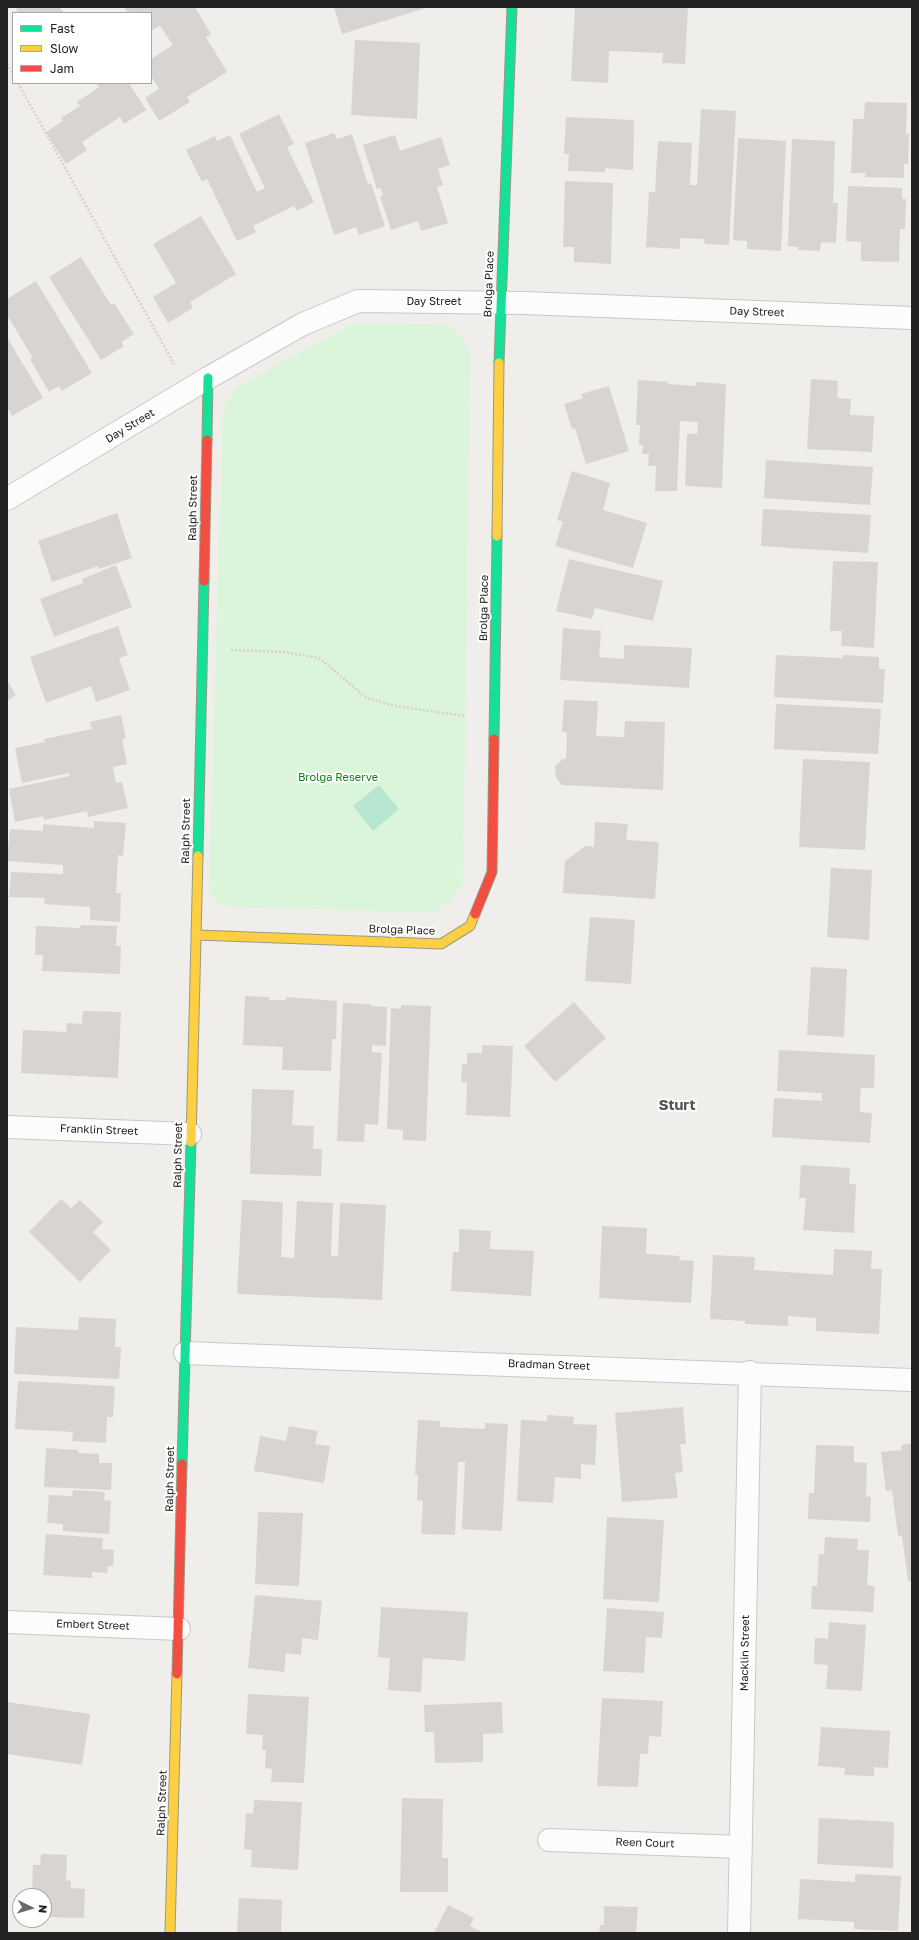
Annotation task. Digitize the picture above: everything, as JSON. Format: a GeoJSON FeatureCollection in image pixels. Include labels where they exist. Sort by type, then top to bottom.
{"type":"FeatureCollection","features":[{"type":"Feature","properties":{"kind":"street","name":"Brolga Place"},"geometry":{"type":"LineString","coordinates":[[196,935],[441,944],[470,926],[492,872],[500,302],[512,7]]}},
{"type":"Feature","properties":{"kind":"street","name":"Day Street"},"geometry":{"type":"LineString","coordinates":[[7,499],[208,378],[303,324],[358,301],[500,302],[912,318]]}},
{"type":"Feature","properties":{"kind":"street","name":"Ralph Street"},"geometry":{"type":"LineString","coordinates":[[170,1933],[196,935],[208,378]]}},
{"type":"Feature","properties":{"kind":"street","name":"Franklin Street"},"geometry":{"type":"LineString","coordinates":[[7,1127],[190,1134]]}},
{"type":"Feature","properties":{"kind":"street","name":"Bradman Street"},"geometry":{"type":"LineString","coordinates":[[185,1353],[750,1372],[912,1380]]}},
{"type":"Feature","properties":{"kind":"street","name":"Macklin Street"},"geometry":{"type":"LineString","coordinates":[[739,1933],[742,1847],[750,1372]]}},
{"type":"Feature","properties":{"kind":"street","name":"Embert Street"},"geometry":{"type":"LineString","coordinates":[[7,1622],[179,1628]]}},
{"type":"Feature","properties":{"kind":"street","name":"Reen Court"},"geometry":{"type":"LineString","coordinates":[[549,1840],[742,1847]]}},
{"type":"Feature","properties":{"kind":"path"},"geometry":{"type":"LineString","coordinates":[[19,84],[189,390]]}},
{"type":"Feature","properties":{"kind":"path"},"geometry":{"type":"LineString","coordinates":[[202,648],[283,652],[319,658],[367,698],[395,706],[426,712],[495,720]]}},
{"type":"Feature","properties":{"kind":"green space","name":"Brolga Reserve"},"geometry":{"type":"Polygon","coordinates":[[[354,323],[446,325],[457,332],[470,351],[463,884],[450,901],[434,912],[233,907],[217,903],[209,890],[223,415],[226,402],[237,387],[354,323]]]}},
{"type":"Feature","properties":{"kind":"green space"},"geometry":{"type":"Polygon","coordinates":[[[379,785],[399,809],[373,831],[353,806],[379,785]]]}},
{"type":"Feature","properties":{"kind":"building"},"geometry":{"type":"Polygon","coordinates":[[[19,7],[60,7],[63,12],[18,12],[16,9],[19,7]]]}},
{"type":"Feature","properties":{"kind":"building"},"geometry":{"type":"Polygon","coordinates":[[[124,7],[195,7],[211,34],[206,37],[227,72],[187,97],[190,102],[159,121],[145,98],[159,89],[152,78],[152,58],[173,45],[160,26],[152,30],[152,12],[127,12],[124,7]]]}},
{"type":"Feature","properties":{"kind":"building"},"geometry":{"type":"Polygon","coordinates":[[[334,7],[429,7],[342,34],[334,7]]]}},
{"type":"Feature","properties":{"kind":"building"},"geometry":{"type":"Polygon","coordinates":[[[575,7],[688,7],[685,64],[662,63],[663,53],[609,51],[608,83],[571,81],[575,7]]]}},
{"type":"Feature","properties":{"kind":"building"},"geometry":{"type":"Polygon","coordinates":[[[355,40],[420,43],[417,119],[351,115],[355,40]]]}},
{"type":"Feature","properties":{"kind":"building"},"geometry":{"type":"Polygon","coordinates":[[[97,84],[130,84],[146,110],[124,124],[120,117],[82,142],[87,150],[66,164],[46,132],[63,121],[61,118],[80,106],[77,102],[99,87],[97,84]]]}},
{"type":"Feature","properties":{"kind":"building"},"geometry":{"type":"Polygon","coordinates":[[[865,102],[907,103],[906,134],[909,134],[908,164],[904,164],[904,178],[865,177],[866,173],[851,173],[853,119],[864,119],[865,102]]]}},
{"type":"Feature","properties":{"kind":"building"},"geometry":{"type":"Polygon","coordinates":[[[701,109],[736,111],[729,245],[704,244],[705,239],[680,238],[680,249],[646,247],[649,192],[655,192],[658,141],[692,143],[690,185],[697,185],[701,109]]]}},
{"type":"Feature","properties":{"kind":"building"},"geometry":{"type":"Polygon","coordinates":[[[279,114],[294,144],[287,147],[314,202],[297,211],[294,206],[253,226],[256,232],[237,241],[207,179],[202,182],[186,150],[215,136],[217,141],[230,135],[257,192],[265,188],[239,134],[279,114]]]}},
{"type":"Feature","properties":{"kind":"building"},"geometry":{"type":"Polygon","coordinates":[[[566,117],[634,120],[633,170],[605,168],[605,172],[568,171],[569,154],[564,154],[566,117]]]}},
{"type":"Feature","properties":{"kind":"building"},"geometry":{"type":"Polygon","coordinates":[[[334,133],[337,139],[352,134],[368,184],[371,183],[385,226],[359,235],[356,227],[334,235],[305,143],[334,133]]]}},
{"type":"Feature","properties":{"kind":"building"},"geometry":{"type":"Polygon","coordinates":[[[395,135],[400,151],[441,137],[450,165],[438,169],[443,185],[437,187],[448,223],[421,231],[418,221],[391,230],[380,196],[383,195],[381,188],[377,189],[363,145],[395,135]]]}},
{"type":"Feature","properties":{"kind":"building"},"geometry":{"type":"Polygon","coordinates":[[[738,138],[786,141],[781,251],[747,249],[747,241],[733,240],[738,138]]]}},
{"type":"Feature","properties":{"kind":"building"},"geometry":{"type":"Polygon","coordinates":[[[792,139],[835,141],[833,203],[838,203],[836,243],[821,242],[820,251],[798,250],[798,247],[788,246],[792,139]]]}},
{"type":"Feature","properties":{"kind":"building"},"geometry":{"type":"Polygon","coordinates":[[[565,181],[613,183],[611,264],[574,262],[574,247],[563,247],[565,181]]]}},
{"type":"Feature","properties":{"kind":"building"},"geometry":{"type":"Polygon","coordinates":[[[848,186],[902,188],[902,199],[906,199],[905,229],[900,229],[899,262],[861,261],[861,242],[846,241],[848,186]]]}},
{"type":"Feature","properties":{"kind":"building"},"geometry":{"type":"Polygon","coordinates":[[[201,216],[236,274],[190,302],[193,308],[168,323],[153,297],[176,283],[153,244],[201,216]]]}},
{"type":"Feature","properties":{"kind":"building"},"geometry":{"type":"Polygon","coordinates":[[[81,257],[111,305],[114,303],[134,334],[121,342],[124,346],[101,360],[49,277],[81,257]]]}},
{"type":"Feature","properties":{"kind":"building"},"geometry":{"type":"Polygon","coordinates":[[[36,281],[92,373],[62,391],[59,386],[49,392],[30,359],[33,358],[7,315],[7,299],[36,281]]]}},
{"type":"Feature","properties":{"kind":"building"},"geometry":{"type":"Polygon","coordinates":[[[7,337],[43,398],[12,416],[7,407],[7,337]]]}},
{"type":"Feature","properties":{"kind":"building"},"geometry":{"type":"Polygon","coordinates":[[[811,379],[838,381],[837,398],[851,399],[850,415],[874,416],[872,452],[807,449],[811,379]]]}},
{"type":"Feature","properties":{"kind":"building"},"geometry":{"type":"Polygon","coordinates":[[[638,380],[696,386],[696,382],[726,384],[722,488],[685,486],[687,434],[697,434],[698,422],[680,421],[677,491],[655,491],[656,466],[648,466],[649,454],[642,454],[643,445],[639,445],[640,425],[636,425],[638,380]]]}},
{"type":"Feature","properties":{"kind":"building"},"geometry":{"type":"Polygon","coordinates":[[[609,386],[629,451],[586,464],[575,428],[572,429],[564,404],[583,398],[581,394],[609,386]]]}},
{"type":"Feature","properties":{"kind":"building"},"geometry":{"type":"Polygon","coordinates":[[[766,460],[873,467],[870,505],[764,498],[766,460]]]}},
{"type":"Feature","properties":{"kind":"building"},"geometry":{"type":"Polygon","coordinates":[[[572,471],[610,483],[603,510],[647,523],[633,568],[555,546],[563,522],[557,520],[572,471]]]}},
{"type":"Feature","properties":{"kind":"building"},"geometry":{"type":"Polygon","coordinates":[[[763,509],[871,515],[868,553],[761,546],[763,509]]]}},
{"type":"Feature","properties":{"kind":"building"},"geometry":{"type":"Polygon","coordinates":[[[117,513],[132,558],[99,569],[98,566],[52,582],[38,541],[117,513]]]}},
{"type":"Feature","properties":{"kind":"building"},"geometry":{"type":"Polygon","coordinates":[[[569,559],[663,581],[653,621],[595,608],[592,619],[556,611],[569,559]]]}},
{"type":"Feature","properties":{"kind":"building"},"geometry":{"type":"Polygon","coordinates":[[[833,561],[878,562],[874,648],[841,646],[842,631],[830,631],[833,561]]]}},
{"type":"Feature","properties":{"kind":"building"},"geometry":{"type":"Polygon","coordinates":[[[116,565],[132,607],[54,637],[40,599],[83,583],[82,579],[116,565]]]}},
{"type":"Feature","properties":{"kind":"building"},"geometry":{"type":"Polygon","coordinates":[[[118,626],[128,655],[119,658],[130,690],[96,702],[91,686],[46,703],[30,657],[118,626]]]}},
{"type":"Feature","properties":{"kind":"building"},"geometry":{"type":"Polygon","coordinates":[[[563,628],[601,631],[599,657],[624,659],[624,645],[692,648],[689,688],[560,680],[563,628]]]}},
{"type":"Feature","properties":{"kind":"building"},"geometry":{"type":"Polygon","coordinates":[[[776,655],[843,658],[843,655],[879,657],[879,669],[885,669],[883,703],[774,697],[776,655]]]}},
{"type":"Feature","properties":{"kind":"building"},"geometry":{"type":"Polygon","coordinates":[[[7,680],[16,695],[7,701],[7,680]]]}},
{"type":"Feature","properties":{"kind":"building"},"geometry":{"type":"Polygon","coordinates":[[[564,700],[598,701],[596,736],[624,737],[625,721],[665,722],[663,790],[562,785],[556,778],[555,766],[563,759],[566,759],[567,732],[562,732],[564,700]]]}},
{"type":"Feature","properties":{"kind":"building"},"geometry":{"type":"Polygon","coordinates":[[[776,704],[881,709],[878,754],[774,749],[776,704]]]}},
{"type":"Feature","properties":{"kind":"building"},"geometry":{"type":"Polygon","coordinates":[[[121,715],[126,738],[122,739],[127,764],[113,767],[116,783],[122,782],[128,808],[88,817],[87,811],[44,820],[43,816],[15,822],[9,789],[70,776],[69,773],[22,783],[15,748],[45,742],[44,739],[92,729],[90,722],[121,715]]]}},
{"type":"Feature","properties":{"kind":"building"},"geometry":{"type":"Polygon","coordinates":[[[803,759],[870,762],[865,850],[799,847],[803,759]]]}},
{"type":"Feature","properties":{"kind":"building"},"geometry":{"type":"Polygon","coordinates":[[[94,821],[126,823],[123,856],[118,855],[116,893],[121,893],[120,922],[90,920],[90,907],[44,904],[45,898],[9,897],[11,872],[63,874],[63,865],[7,861],[10,829],[43,831],[43,824],[94,828],[94,821]]]}},
{"type":"Feature","properties":{"kind":"building"},"geometry":{"type":"Polygon","coordinates":[[[595,822],[628,824],[626,840],[659,842],[655,899],[563,893],[565,861],[585,846],[594,847],[595,822]]]}},
{"type":"Feature","properties":{"kind":"building"},"geometry":{"type":"Polygon","coordinates":[[[831,868],[872,870],[869,940],[827,937],[831,868]]]}},
{"type":"Feature","properties":{"kind":"building"},"geometry":{"type":"Polygon","coordinates":[[[590,917],[635,920],[631,984],[585,981],[590,917]]]}},
{"type":"Feature","properties":{"kind":"building"},"geometry":{"type":"Polygon","coordinates":[[[81,925],[117,926],[116,946],[121,946],[120,974],[42,971],[43,955],[35,955],[36,926],[80,928],[81,925]]]}},
{"type":"Feature","properties":{"kind":"building"},"geometry":{"type":"Polygon","coordinates":[[[811,967],[847,969],[844,1037],[807,1035],[811,967]]]}},
{"type":"Feature","properties":{"kind":"building"},"geometry":{"type":"Polygon","coordinates":[[[245,996],[269,997],[269,1000],[286,1000],[286,997],[337,1001],[336,1039],[332,1039],[331,1071],[282,1070],[283,1047],[243,1045],[245,996]]]}},
{"type":"Feature","properties":{"kind":"building"},"geometry":{"type":"Polygon","coordinates":[[[574,1002],[606,1038],[555,1082],[524,1046],[574,1002]]]}},
{"type":"Feature","properties":{"kind":"building"},"geometry":{"type":"Polygon","coordinates":[[[343,1003],[370,1004],[371,1006],[387,1007],[386,1046],[372,1045],[372,1052],[382,1053],[378,1125],[365,1124],[364,1142],[337,1141],[343,1003]]]}},
{"type":"Feature","properties":{"kind":"building"},"geometry":{"type":"Polygon","coordinates":[[[401,1005],[431,1006],[426,1141],[403,1140],[403,1130],[387,1129],[391,1008],[401,1009],[401,1005]]]}},
{"type":"Feature","properties":{"kind":"building"},"geometry":{"type":"Polygon","coordinates":[[[83,1011],[121,1012],[118,1078],[21,1073],[23,1030],[66,1032],[67,1023],[82,1024],[83,1011]]]}},
{"type":"Feature","properties":{"kind":"building"},"geometry":{"type":"Polygon","coordinates":[[[482,1045],[513,1046],[510,1117],[466,1115],[467,1082],[461,1082],[462,1064],[467,1064],[467,1053],[482,1053],[482,1045]]]}},
{"type":"Feature","properties":{"kind":"building"},"geometry":{"type":"Polygon","coordinates":[[[779,1050],[875,1055],[874,1088],[861,1088],[860,1099],[860,1112],[872,1113],[870,1143],[772,1137],[774,1098],[822,1101],[822,1093],[777,1091],[779,1050]]]}},
{"type":"Feature","properties":{"kind":"building"},"geometry":{"type":"Polygon","coordinates":[[[252,1089],[294,1090],[292,1125],[314,1126],[313,1149],[322,1149],[321,1176],[250,1174],[252,1089]]]}},
{"type":"Feature","properties":{"kind":"building"},"geometry":{"type":"Polygon","coordinates":[[[801,1165],[850,1168],[849,1184],[856,1184],[854,1233],[803,1230],[806,1198],[799,1198],[801,1165]]]}},
{"type":"Feature","properties":{"kind":"building"},"geometry":{"type":"Polygon","coordinates":[[[61,1199],[71,1208],[80,1200],[103,1222],[93,1232],[111,1250],[80,1282],[29,1232],[61,1199]]]}},
{"type":"Feature","properties":{"kind":"building"},"geometry":{"type":"Polygon","coordinates":[[[242,1200],[283,1202],[281,1257],[294,1258],[297,1201],[333,1203],[331,1256],[338,1256],[340,1203],[386,1205],[382,1300],[237,1294],[242,1200]]]}},
{"type":"Feature","properties":{"kind":"building"},"geometry":{"type":"Polygon","coordinates":[[[602,1226],[647,1228],[646,1254],[680,1256],[679,1260],[694,1261],[691,1303],[599,1298],[602,1226]]]}},
{"type":"Feature","properties":{"kind":"building"},"geometry":{"type":"Polygon","coordinates":[[[459,1229],[491,1231],[490,1249],[534,1251],[531,1296],[451,1291],[453,1252],[459,1252],[459,1229]]]}},
{"type":"Feature","properties":{"kind":"building"},"geometry":{"type":"Polygon","coordinates":[[[834,1249],[872,1251],[871,1269],[882,1269],[879,1334],[816,1331],[816,1318],[788,1316],[788,1326],[745,1324],[745,1321],[710,1319],[713,1255],[755,1257],[754,1270],[833,1275],[834,1249]]]}},
{"type":"Feature","properties":{"kind":"building"},"geometry":{"type":"Polygon","coordinates":[[[79,1317],[116,1319],[115,1347],[121,1347],[119,1379],[14,1374],[16,1327],[78,1330],[79,1317]]]}},
{"type":"Feature","properties":{"kind":"building"},"geometry":{"type":"Polygon","coordinates":[[[18,1381],[115,1386],[113,1417],[107,1417],[106,1443],[72,1441],[73,1432],[15,1429],[18,1381]]]}},
{"type":"Feature","properties":{"kind":"building"},"geometry":{"type":"Polygon","coordinates":[[[683,1407],[686,1444],[680,1444],[683,1472],[675,1473],[678,1498],[622,1502],[615,1413],[683,1407]]]}},
{"type":"Feature","properties":{"kind":"building"},"geometry":{"type":"Polygon","coordinates":[[[547,1415],[574,1417],[573,1424],[597,1425],[595,1465],[581,1464],[581,1479],[555,1477],[553,1503],[517,1501],[521,1420],[547,1421],[547,1415]]]}},
{"type":"Feature","properties":{"kind":"building"},"geometry":{"type":"Polygon","coordinates":[[[418,1420],[440,1421],[440,1427],[485,1429],[485,1423],[508,1424],[502,1531],[462,1529],[465,1462],[458,1462],[455,1535],[421,1534],[423,1501],[417,1500],[418,1475],[415,1475],[418,1420]]]}},
{"type":"Feature","properties":{"kind":"building"},"geometry":{"type":"Polygon","coordinates":[[[289,1426],[318,1431],[315,1444],[330,1446],[324,1483],[254,1471],[260,1436],[286,1441],[289,1426]]]}},
{"type":"Feature","properties":{"kind":"building"},"geometry":{"type":"Polygon","coordinates":[[[912,1443],[912,1581],[908,1581],[902,1536],[898,1536],[892,1490],[886,1491],[881,1452],[901,1450],[901,1445],[912,1443]]]}},
{"type":"Feature","properties":{"kind":"building"},"geometry":{"type":"Polygon","coordinates":[[[816,1445],[854,1446],[854,1462],[867,1463],[866,1496],[871,1497],[870,1522],[808,1519],[809,1493],[814,1493],[816,1445]]]}},
{"type":"Feature","properties":{"kind":"building"},"geometry":{"type":"Polygon","coordinates":[[[46,1448],[78,1450],[78,1453],[99,1454],[99,1463],[112,1463],[111,1490],[44,1487],[46,1448]]]}},
{"type":"Feature","properties":{"kind":"building"},"geometry":{"type":"Polygon","coordinates":[[[73,1490],[105,1492],[104,1500],[111,1501],[109,1534],[63,1531],[63,1524],[47,1523],[49,1495],[72,1496],[73,1490]]]}},
{"type":"Feature","properties":{"kind":"building"},"geometry":{"type":"Polygon","coordinates":[[[258,1512],[303,1513],[299,1586],[255,1584],[258,1512]]]}},
{"type":"Feature","properties":{"kind":"building"},"geometry":{"type":"Polygon","coordinates":[[[607,1517],[664,1520],[659,1602],[603,1599],[607,1517]]]}},
{"type":"Feature","properties":{"kind":"building"},"geometry":{"type":"Polygon","coordinates":[[[46,1534],[103,1538],[102,1549],[114,1550],[113,1566],[108,1566],[107,1573],[92,1572],[92,1578],[43,1575],[46,1534]]]}},
{"type":"Feature","properties":{"kind":"building"},"geometry":{"type":"Polygon","coordinates":[[[825,1537],[858,1539],[857,1550],[869,1550],[867,1585],[875,1586],[873,1612],[811,1609],[812,1586],[817,1586],[819,1554],[824,1554],[825,1537]]]}},
{"type":"Feature","properties":{"kind":"building"},"geometry":{"type":"Polygon","coordinates":[[[255,1595],[322,1601],[318,1640],[302,1638],[301,1655],[286,1653],[284,1672],[248,1668],[255,1595]]]}},
{"type":"Feature","properties":{"kind":"building"},"geometry":{"type":"Polygon","coordinates":[[[381,1607],[468,1612],[465,1661],[423,1658],[421,1692],[388,1690],[390,1658],[378,1657],[381,1607]]]}},
{"type":"Feature","properties":{"kind":"building"},"geometry":{"type":"Polygon","coordinates":[[[607,1608],[664,1612],[662,1638],[646,1637],[644,1673],[603,1671],[607,1608]]]}},
{"type":"Feature","properties":{"kind":"building"},"geometry":{"type":"Polygon","coordinates":[[[829,1622],[866,1625],[862,1691],[826,1689],[828,1665],[814,1664],[815,1638],[828,1639],[829,1622]]]}},
{"type":"Feature","properties":{"kind":"building"},"geometry":{"type":"Polygon","coordinates":[[[248,1694],[309,1697],[304,1783],[271,1782],[272,1769],[265,1768],[266,1750],[262,1750],[263,1735],[246,1734],[248,1694]]]}},
{"type":"Feature","properties":{"kind":"building"},"geometry":{"type":"Polygon","coordinates":[[[602,1698],[663,1701],[661,1737],[649,1736],[648,1754],[640,1754],[638,1787],[597,1786],[602,1698]]]}},
{"type":"Feature","properties":{"kind":"building"},"geometry":{"type":"Polygon","coordinates":[[[7,1702],[90,1714],[82,1765],[7,1754],[7,1702]]]}},
{"type":"Feature","properties":{"kind":"building"},"geometry":{"type":"Polygon","coordinates":[[[502,1702],[503,1733],[483,1734],[483,1762],[435,1763],[434,1732],[425,1732],[424,1705],[502,1702]]]}},
{"type":"Feature","properties":{"kind":"building"},"geometry":{"type":"Polygon","coordinates":[[[821,1727],[890,1731],[888,1768],[874,1767],[874,1776],[844,1775],[845,1768],[818,1766],[821,1727]]]}},
{"type":"Feature","properties":{"kind":"building"},"geometry":{"type":"Polygon","coordinates":[[[402,1798],[443,1799],[442,1858],[448,1858],[448,1892],[400,1892],[402,1798]]]}},
{"type":"Feature","properties":{"kind":"building"},"geometry":{"type":"Polygon","coordinates":[[[254,1800],[302,1802],[298,1870],[251,1867],[252,1850],[244,1849],[246,1813],[253,1814],[254,1800]]]}},
{"type":"Feature","properties":{"kind":"building"},"geometry":{"type":"Polygon","coordinates":[[[819,1818],[894,1822],[893,1868],[817,1864],[819,1818]]]}},
{"type":"Feature","properties":{"kind":"building"},"geometry":{"type":"Polygon","coordinates":[[[41,1854],[67,1855],[66,1880],[71,1881],[71,1888],[85,1889],[84,1918],[52,1917],[52,1888],[32,1888],[33,1865],[40,1865],[41,1854]]]}},
{"type":"Feature","properties":{"kind":"building"},"geometry":{"type":"Polygon","coordinates":[[[855,1874],[901,1876],[898,1931],[854,1929],[854,1922],[798,1919],[800,1879],[855,1882],[855,1874]]]}},
{"type":"Feature","properties":{"kind":"building"},"geometry":{"type":"Polygon","coordinates":[[[239,1898],[282,1900],[281,1933],[237,1933],[239,1898]]]}},
{"type":"Feature","properties":{"kind":"building"},"geometry":{"type":"Polygon","coordinates":[[[448,1905],[474,1918],[470,1926],[484,1933],[434,1933],[448,1905]]]}},
{"type":"Feature","properties":{"kind":"building"},"geometry":{"type":"Polygon","coordinates":[[[604,1906],[638,1907],[636,1933],[599,1933],[600,1925],[604,1925],[604,1906]]]}},
{"type":"Feature","properties":{"kind":"traffic: fast"},"geometry":{"type":"LineString","coordinates":[[499,363],[512,7]]}},
{"type":"Feature","properties":{"kind":"traffic: fast"},"geometry":{"type":"LineString","coordinates":[[207,440],[208,378]]}},
{"type":"Feature","properties":{"kind":"traffic: fast"},"geometry":{"type":"LineString","coordinates":[[494,739],[497,536]]}},
{"type":"Feature","properties":{"kind":"traffic: fast"},"geometry":{"type":"LineString","coordinates":[[198,856],[204,581]]}},
{"type":"Feature","properties":{"kind":"traffic: fast"},"geometry":{"type":"LineString","coordinates":[[182,1464],[191,1142]]}},
{"type":"Feature","properties":{"kind":"traffic: slow"},"geometry":{"type":"LineString","coordinates":[[497,536],[499,363]]}},
{"type":"Feature","properties":{"kind":"traffic: slow"},"geometry":{"type":"LineString","coordinates":[[191,1142],[198,856]]}},
{"type":"Feature","properties":{"kind":"traffic: slow"},"geometry":{"type":"LineString","coordinates":[[196,935],[441,944],[470,926],[475,914]]}},
{"type":"Feature","properties":{"kind":"traffic: slow"},"geometry":{"type":"LineString","coordinates":[[170,1933],[177,1674]]}},
{"type":"Feature","properties":{"kind":"traffic: jam"},"geometry":{"type":"LineString","coordinates":[[204,581],[207,440]]}},
{"type":"Feature","properties":{"kind":"traffic: jam"},"geometry":{"type":"LineString","coordinates":[[475,914],[492,872],[494,739]]}},
{"type":"Feature","properties":{"kind":"traffic: jam"},"geometry":{"type":"LineString","coordinates":[[177,1674],[182,1464]]}},
{"type":"Feature","properties":{"kind":"district","name":"Sturt"},"geometry":{"type":"Point","coordinates":[677,1105]}}]}
